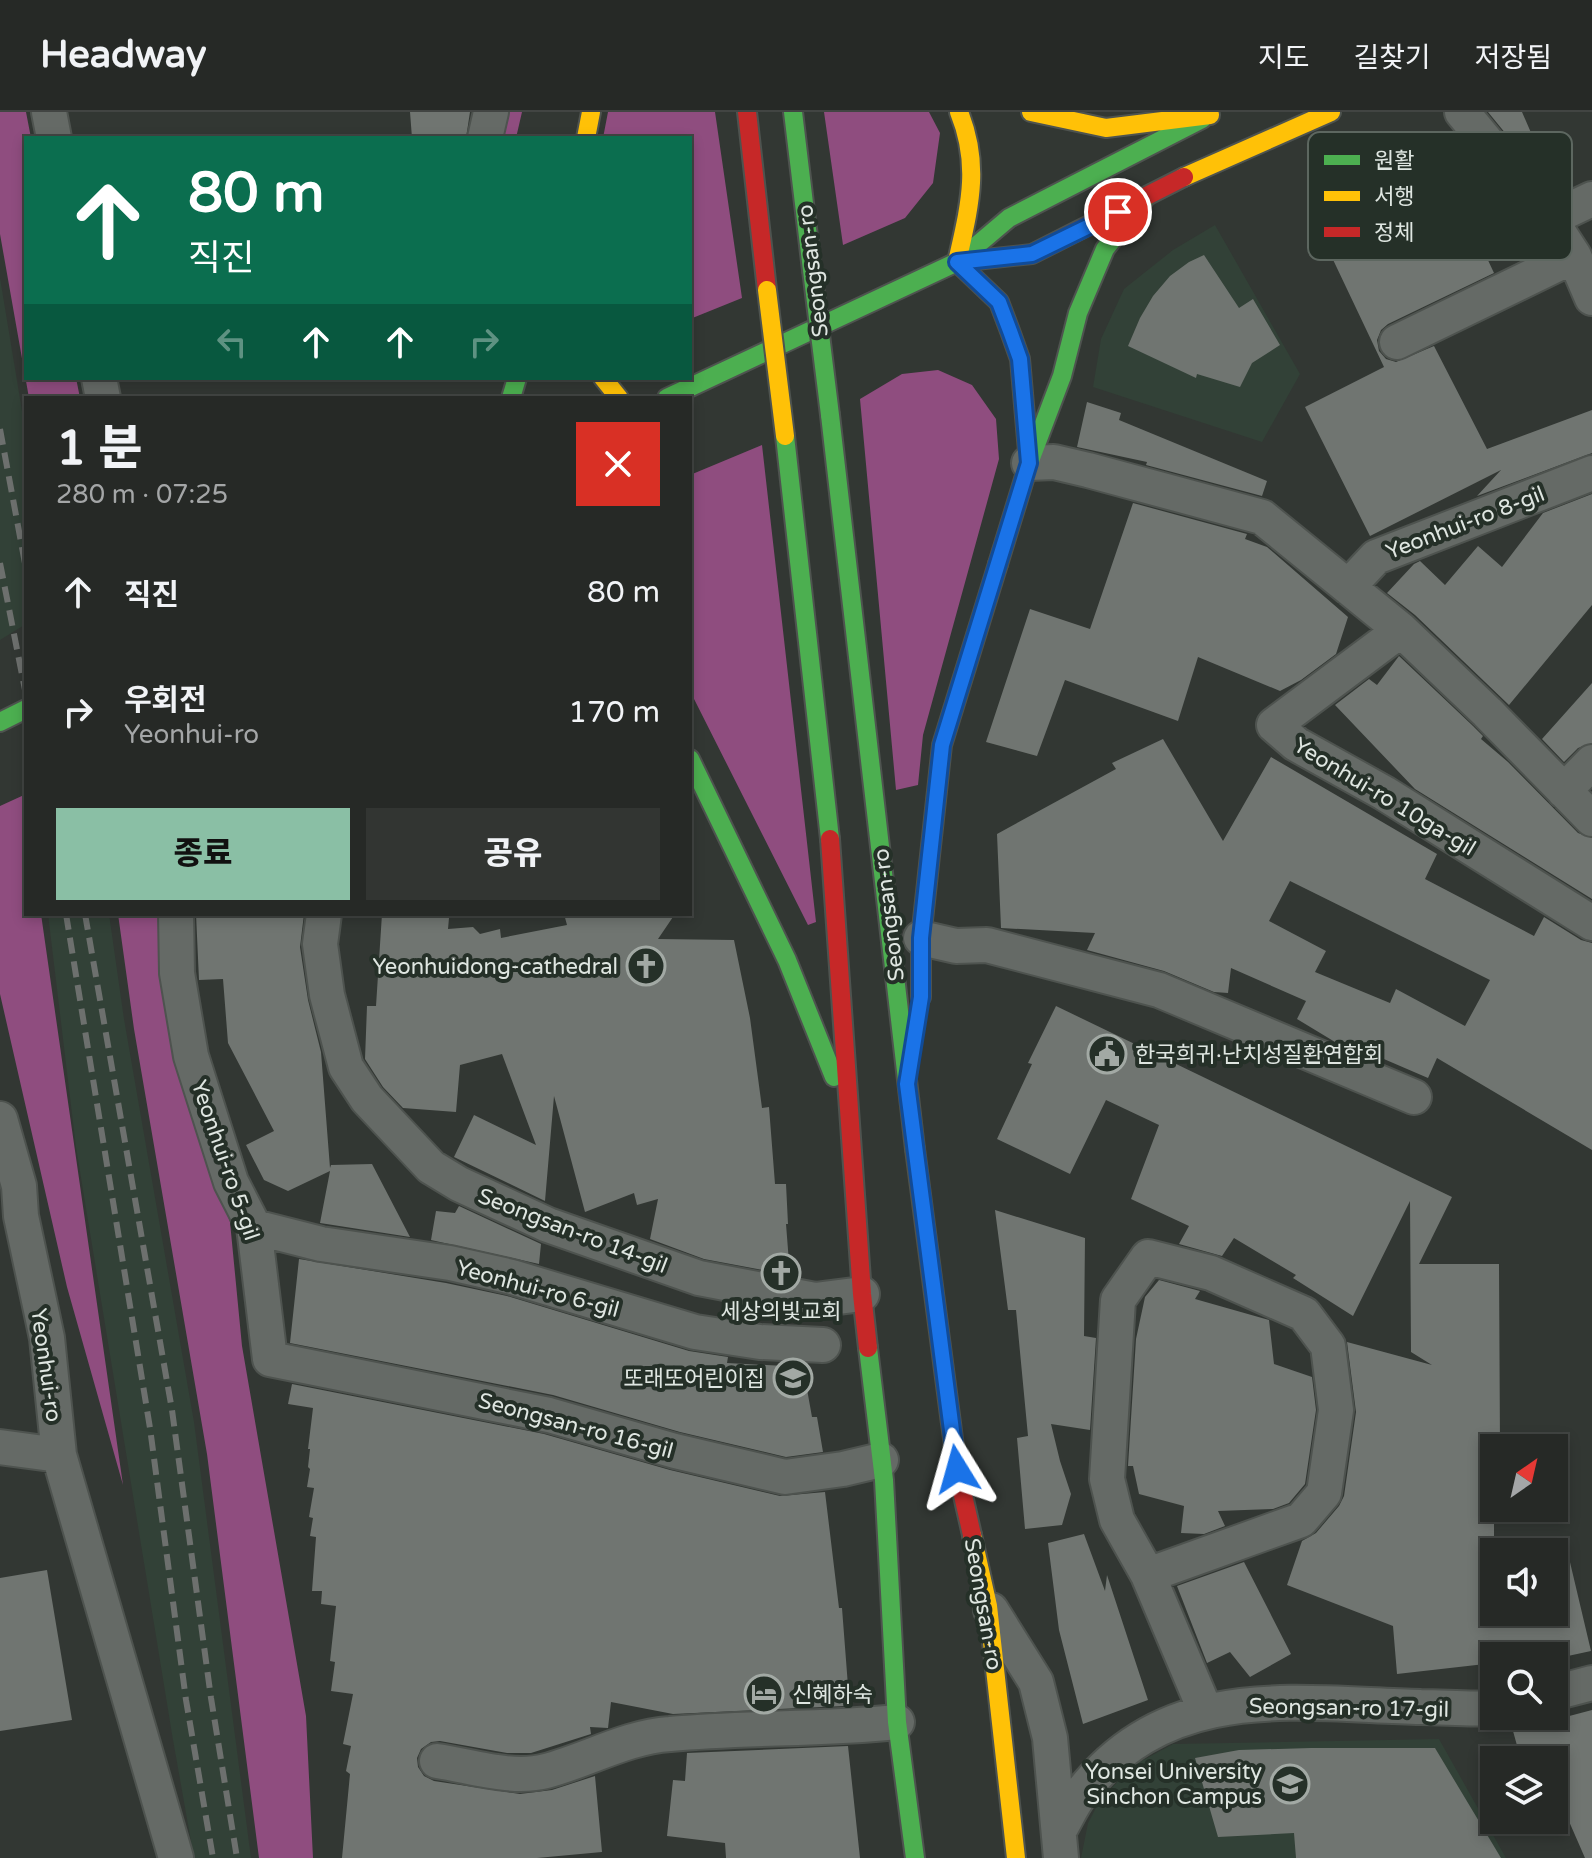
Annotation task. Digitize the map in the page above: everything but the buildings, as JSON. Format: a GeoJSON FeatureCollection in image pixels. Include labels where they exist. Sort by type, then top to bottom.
{"type":"FeatureCollection","features":[{"type":"Feature","properties":{"kind":"main road"},"geometry":{"type":"LineString","coordinates":[[586,136],[591,112]]}},
{"type":"Feature","properties":{"kind":"main road"},"geometry":{"type":"LineString","coordinates":[[747,112],[829,824],[862,1294],[881,1460],[897,1722],[915,1858]]}},
{"type":"Feature","properties":{"kind":"main road","name":"Seongsan-ro"},"geometry":{"type":"LineString","coordinates":[[793,112],[907,1084],[957,1469],[988,1606],[1016,1858]]}},
{"type":"Feature","properties":{"kind":"main road"},"geometry":{"type":"LineString","coordinates":[[957,262],[975,178],[968,129],[959,112]]}},
{"type":"Feature","properties":{"kind":"main road"},"geometry":{"type":"LineString","coordinates":[[1031,112],[1106,128],[1213,113]]}},
{"type":"Feature","properties":{"kind":"main road"},"geometry":{"type":"LineString","coordinates":[[957,262],[1032,254],[1186,176],[1331,112]]}},
{"type":"Feature","properties":{"kind":"main road"},"geometry":{"type":"LineString","coordinates":[[671,396],[957,262],[1009,218],[1213,113]]}},
{"type":"Feature","properties":{"kind":"main road"},"geometry":{"type":"LineString","coordinates":[[907,1084],[921,997],[921,938],[942,745],[1029,463],[1062,376],[1078,313],[1105,249],[1146,197]]}},
{"type":"Feature","properties":{"kind":"main road"},"geometry":{"type":"LineString","coordinates":[[957,262],[999,302],[1010,331],[1020,359],[1029,463]]}},
{"type":"Feature","properties":{"kind":"main road"},"geometry":{"type":"LineString","coordinates":[[605,380],[617,396]]}},
{"type":"Feature","properties":{"kind":"main road"},"geometry":{"type":"LineString","coordinates":[[0,722],[24,710]]}},
{"type":"Feature","properties":{"kind":"main road"},"geometry":{"type":"LineString","coordinates":[[695,779],[787,960],[848,1113]]}},
{"type":"Feature","properties":{"kind":"street"},"geometry":{"type":"LineString","coordinates":[[49,112],[54,136]]}},
{"type":"Feature","properties":{"kind":"street"},"geometry":{"type":"LineString","coordinates":[[485,136],[491,112]]}},
{"type":"Feature","properties":{"kind":"street"},"geometry":{"type":"LineString","coordinates":[[1462,112],[1478,132]]}},
{"type":"Feature","properties":{"kind":"street"},"geometry":{"type":"LineString","coordinates":[[1572,209],[1592,199]]}},
{"type":"Feature","properties":{"kind":"street"},"geometry":{"type":"LineString","coordinates":[[1572,253],[1592,298]]}},
{"type":"Feature","properties":{"kind":"street"},"geometry":{"type":"LineString","coordinates":[[1397,342],[1566,260]]}},
{"type":"Feature","properties":{"kind":"street"},"geometry":{"type":"LineString","coordinates":[[1029,463],[1054,462],[1262,517],[1401,630],[1592,819]]}},
{"type":"Feature","properties":{"kind":"street","name":"Yeonhui-ro 8-gil"},"geometry":{"type":"LineString","coordinates":[[1348,587],[1376,557],[1592,473]]}},
{"type":"Feature","properties":{"kind":"street","name":"Yeonhui-ro 10ga-gil"},"geometry":{"type":"LineString","coordinates":[[1401,630],[1274,725],[1296,744],[1384,793],[1592,923]]}},
{"type":"Feature","properties":{"kind":"street"},"geometry":{"type":"LineString","coordinates":[[1564,791],[1592,762]]}},
{"type":"Feature","properties":{"kind":"street","name":"Yeonhui-ro 5-gil"},"geometry":{"type":"LineString","coordinates":[[176,916],[177,973],[191,1056],[231,1182],[254,1227],[270,1359]]}},
{"type":"Feature","properties":{"kind":"street","name":"Seongsan-ro 14-gil"},"geometry":{"type":"LineString","coordinates":[[324,916],[320,944],[327,995],[346,1067],[367,1099],[431,1167],[459,1184],[548,1225],[699,1278],[815,1300],[862,1294]]}},
{"type":"Feature","properties":{"kind":"street","name":"Seongsan-ro"},"geometry":{"type":"LineString","coordinates":[[921,938],[956,946],[987,945],[1159,990],[1414,1097]]}},
{"type":"Feature","properties":{"kind":"street","name":"Yeonhui-ro"},"geometry":{"type":"LineString","coordinates":[[0,1119],[19,1186],[10,1215],[47,1338],[59,1455],[0,1447]]}},
{"type":"Feature","properties":{"kind":"street","name":"Yeonhui-ro 6-gil"},"geometry":{"type":"LineString","coordinates":[[254,1227],[321,1244],[450,1263],[512,1277],[695,1332],[760,1342],[823,1345]]}},
{"type":"Feature","properties":{"kind":"street"},"geometry":{"type":"LineString","coordinates":[[1148,1575],[1301,1520],[1324,1493],[1336,1410],[1328,1346],[1304,1314],[1211,1273],[1148,1257],[1118,1300],[1107,1479],[1117,1520],[1148,1575],[1205,1710]]}},
{"type":"Feature","properties":{"kind":"street","name":"Seongsan-ro 16-gil"},"geometry":{"type":"LineString","coordinates":[[270,1359],[549,1415],[675,1451],[785,1477],[881,1460]]}},
{"type":"Feature","properties":{"kind":"street"},"geometry":{"type":"LineString","coordinates":[[59,1455],[176,1858]]}},
{"type":"Feature","properties":{"kind":"street"},"geometry":{"type":"LineString","coordinates":[[988,1606],[1036,1682],[1050,1738],[1060,1844]]}},
{"type":"Feature","properties":{"kind":"street"},"geometry":{"type":"LineString","coordinates":[[1568,1689],[1592,1683]]}},
{"type":"Feature","properties":{"kind":"street","name":"Seongsan-ro 17-gil"},"geometry":{"type":"LineString","coordinates":[[1060,1844],[1080,1794],[1104,1767],[1145,1737],[1177,1719],[1205,1710],[1259,1703],[1480,1708]]}},
{"type":"Feature","properties":{"kind":"street"},"geometry":{"type":"LineString","coordinates":[[437,1761],[524,1775],[666,1734],[897,1722]]}},
{"type":"Feature","properties":{"kind":"shaded area"},"geometry":{"type":"Polygon","coordinates":[[[0,112],[26,112],[31,136],[24,136],[24,370],[0,234],[0,112]]]}},
{"type":"Feature","properties":{"kind":"shaded area"},"geometry":{"type":"Polygon","coordinates":[[[506,112],[522,112],[516,136],[501,136],[506,112]]]}},
{"type":"Feature","properties":{"kind":"shaded area"},"geometry":{"type":"Polygon","coordinates":[[[608,112],[715,112],[742,298],[692,318],[692,136],[603,136],[608,112]]]}},
{"type":"Feature","properties":{"kind":"shaded area"},"geometry":{"type":"Polygon","coordinates":[[[824,112],[929,112],[940,133],[933,183],[905,218],[843,245],[824,112]]]}},
{"type":"Feature","properties":{"kind":"shaded area"},"geometry":{"type":"Polygon","coordinates":[[[1215,225],[1300,374],[1262,442],[1093,387],[1101,339],[1124,289],[1173,250],[1215,225]]]}},
{"type":"Feature","properties":{"kind":"shaded area"},"geometry":{"type":"Polygon","coordinates":[[[0,278],[24,423],[24,625],[0,640],[0,278]]]}},
{"type":"Feature","properties":{"kind":"shaded area"},"geometry":{"type":"Polygon","coordinates":[[[938,370],[972,385],[996,419],[999,459],[923,735],[918,785],[896,790],[860,399],[902,374],[938,370]]]}},
{"type":"Feature","properties":{"kind":"shaded area"},"geometry":{"type":"Polygon","coordinates":[[[26,380],[76,380],[80,396],[29,396],[26,380]]]}},
{"type":"Feature","properties":{"kind":"shaded area"},"geometry":{"type":"Polygon","coordinates":[[[762,445],[816,922],[808,925],[692,695],[692,474],[762,445]]]}},
{"type":"Feature","properties":{"kind":"shaded area"},"geometry":{"type":"Polygon","coordinates":[[[24,795],[24,916],[41,916],[123,1485],[67,1287],[0,994],[0,806],[24,795]]]}},
{"type":"Feature","properties":{"kind":"shaded area"},"geometry":{"type":"Polygon","coordinates":[[[48,916],[109,916],[124,1019],[194,1422],[251,1858],[194,1858],[76,1147],[48,916]]]}},
{"type":"Feature","properties":{"kind":"shaded area"},"geometry":{"type":"Polygon","coordinates":[[[118,916],[166,916],[187,1088],[230,1222],[242,1346],[306,1716],[313,1858],[259,1858],[207,1454],[134,1029],[118,916]]]}},
{"type":"Feature","properties":{"kind":"shaded area","name":"Yonsei University Sinchon Campus"},"geometry":{"type":"Polygon","coordinates":[[[1439,1739],[1480,1812],[1480,1834],[1492,1834],[1506,1858],[1081,1858],[1088,1823],[1099,1802],[1132,1766],[1173,1744],[1439,1739]]]}},
{"type":"Feature","properties":{"kind":"railway"},"geometry":{"type":"LineString","coordinates":[[0,429],[24,558]]}},
{"type":"Feature","properties":{"kind":"railway"},"geometry":{"type":"LineString","coordinates":[[0,563],[24,685]]}},
{"type":"Feature","properties":{"kind":"railway"},"geometry":{"type":"LineString","coordinates":[[66,916],[150,1428],[186,1700],[213,1858]]}},
{"type":"Feature","properties":{"kind":"railway"},"geometry":{"type":"LineString","coordinates":[[85,916],[172,1410],[211,1698],[237,1858]]}},
{"type":"Feature","properties":{"kind":"traffic: fast"},"geometry":{"type":"LineString","coordinates":[[793,112],[812,270]]}},
{"type":"Feature","properties":{"kind":"traffic: fast"},"geometry":{"type":"LineString","coordinates":[[671,396],[957,262],[1009,218],[1202,119]]}},
{"type":"Feature","properties":{"kind":"traffic: fast"},"geometry":{"type":"LineString","coordinates":[[998,564],[1029,463],[1062,376],[1078,313],[1105,249],[1146,197]]}},
{"type":"Feature","properties":{"kind":"traffic: fast"},"geometry":{"type":"LineString","coordinates":[[812,270],[830,415]]}},
{"type":"Feature","properties":{"kind":"traffic: fast"},"geometry":{"type":"LineString","coordinates":[[512,396],[516,380]]}},
{"type":"Feature","properties":{"kind":"traffic: fast"},"geometry":{"type":"LineString","coordinates":[[830,415],[915,1149]]}},
{"type":"Feature","properties":{"kind":"traffic: fast"},"geometry":{"type":"LineString","coordinates":[[785,436],[830,839]]}},
{"type":"Feature","properties":{"kind":"traffic: fast"},"geometry":{"type":"LineString","coordinates":[[0,722],[24,710]]}},
{"type":"Feature","properties":{"kind":"traffic: fast"},"geometry":{"type":"LineString","coordinates":[[692,763],[787,960],[834,1077]]}},
{"type":"Feature","properties":{"kind":"traffic: fast"},"geometry":{"type":"LineString","coordinates":[[868,1348],[884,1480],[897,1722],[915,1858]]}},
{"type":"Feature","properties":{"kind":"traffic: slow"},"geometry":{"type":"LineString","coordinates":[[586,136],[591,112]]}},
{"type":"Feature","properties":{"kind":"traffic: slow"},"geometry":{"type":"LineString","coordinates":[[959,112],[970,151],[971,187],[957,262],[999,302],[1010,331],[1020,359],[1028,451]]}},
{"type":"Feature","properties":{"kind":"traffic: slow"},"geometry":{"type":"LineString","coordinates":[[1031,112],[1106,128],[1210,115]]}},
{"type":"Feature","properties":{"kind":"traffic: slow"},"geometry":{"type":"LineString","coordinates":[[1184,177],[1331,112]]}},
{"type":"Feature","properties":{"kind":"traffic: slow"},"geometry":{"type":"LineString","coordinates":[[767,290],[785,436]]}},
{"type":"Feature","properties":{"kind":"traffic: slow"},"geometry":{"type":"LineString","coordinates":[[605,380],[617,396]]}},
{"type":"Feature","properties":{"kind":"traffic: slow"},"geometry":{"type":"LineString","coordinates":[[972,1535],[988,1606],[1016,1858]]}},
{"type":"Feature","properties":{"kind":"traffic: jam"},"geometry":{"type":"LineString","coordinates":[[747,112],[767,290]]}},
{"type":"Feature","properties":{"kind":"traffic: jam"},"geometry":{"type":"LineString","coordinates":[[957,262],[1032,254],[1184,177]]}},
{"type":"Feature","properties":{"kind":"traffic: jam"},"geometry":{"type":"LineString","coordinates":[[921,997],[921,938],[942,745],[998,564]]}},
{"type":"Feature","properties":{"kind":"traffic: jam"},"geometry":{"type":"LineString","coordinates":[[830,839],[868,1348]]}},
{"type":"Feature","properties":{"kind":"traffic: jam"},"geometry":{"type":"LineString","coordinates":[[915,1149],[957,1469],[972,1535]]}},
{"type":"Feature","properties":{"kind":"place","name":"Yeonhuidong-cathedral"},"geometry":{"type":"Point","coordinates":[646,966]}},
{"type":"Feature","properties":{"kind":"place","name":"한국희귀·난치성질환연합회"},"geometry":{"type":"Point","coordinates":[1107,1054]}},
{"type":"Feature","properties":{"kind":"place","name":"세상의빛교회"},"geometry":{"type":"Point","coordinates":[781,1273]}},
{"type":"Feature","properties":{"kind":"place","name":"또래또어린이집"},"geometry":{"type":"Point","coordinates":[793,1378]}},
{"type":"Feature","properties":{"kind":"place","name":"신혜하숙"},"geometry":{"type":"Point","coordinates":[764,1694]}},
{"type":"Feature","properties":{"kind":"place","name":"Yonsei University Sinchon Campus"},"geometry":{"type":"Point","coordinates":[1290,1784]}},
{"type":"Feature","properties":{"kind":"route"},"geometry":{"type":"LineString","coordinates":[[957,1469],[907,1084],[921,997],[921,938],[942,745],[1029,463],[1020,359],[1010,331],[999,302],[957,262],[1032,254],[1118,212]]}}]}
